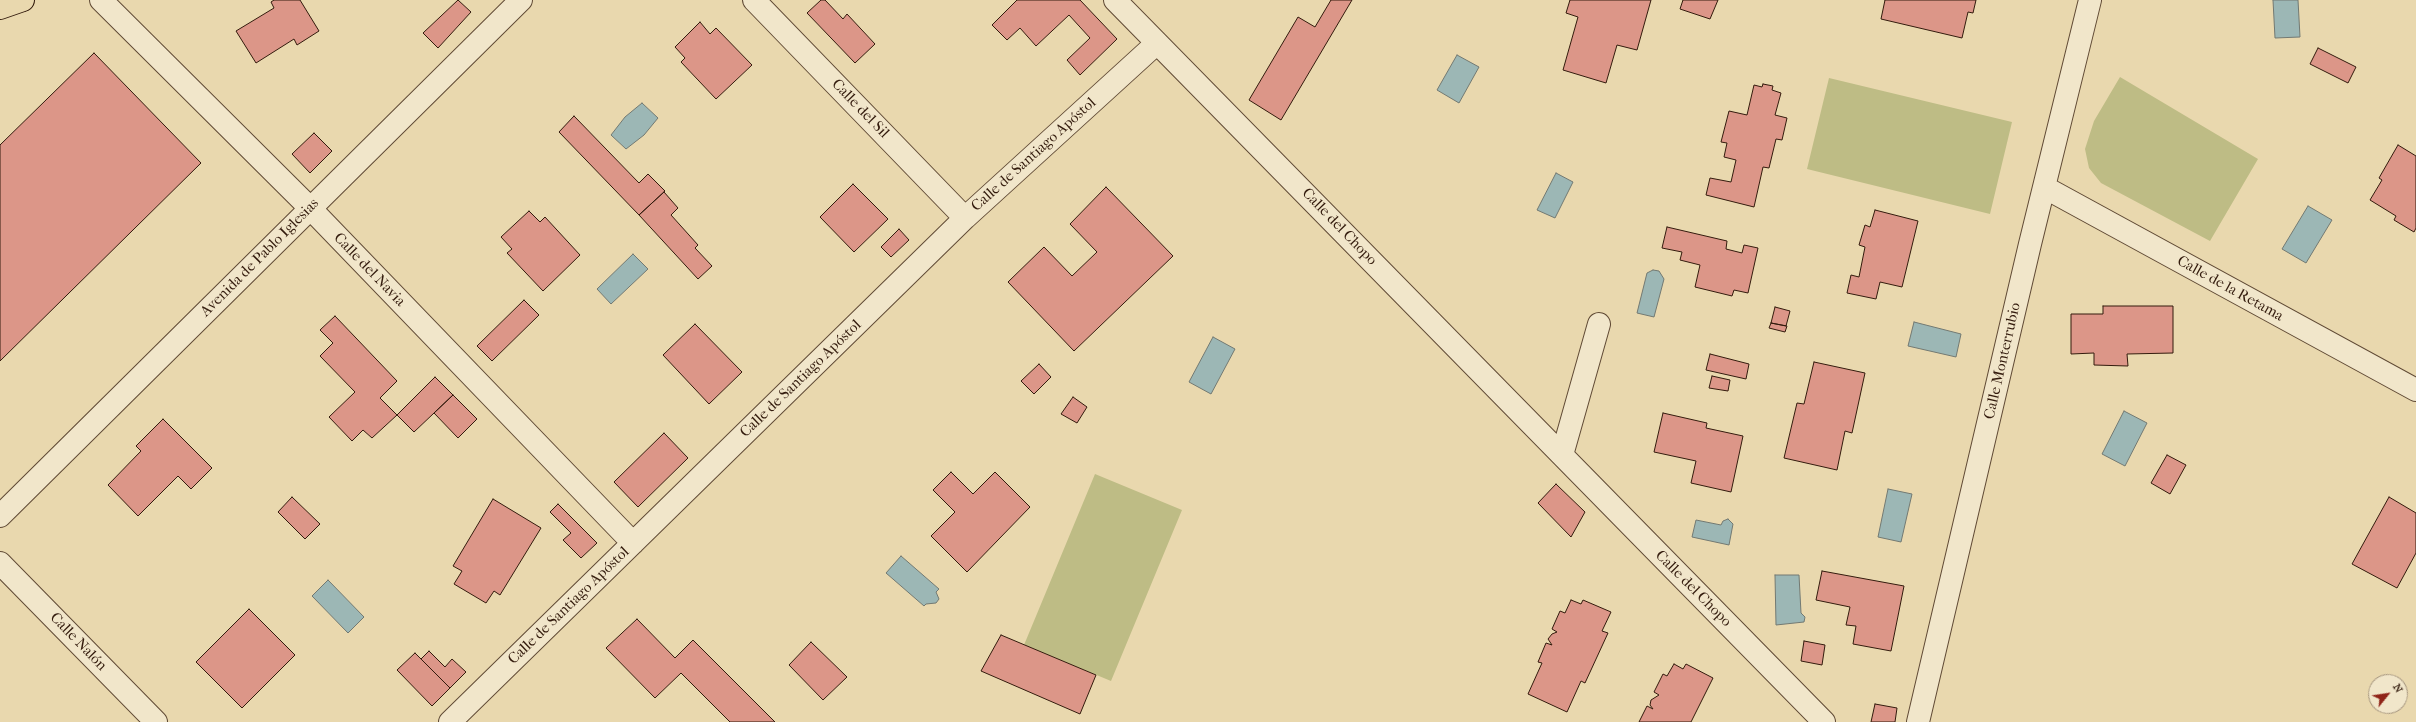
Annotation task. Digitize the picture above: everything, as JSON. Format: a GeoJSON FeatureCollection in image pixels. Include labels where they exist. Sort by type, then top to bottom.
{"type":"FeatureCollection","features":[{"type":"Feature","properties":{"kind":"main road"},"geometry":{"type":"LineString","coordinates":[[0,8],[23,0]]}},
{"type":"Feature","properties":{"kind":"street","name":"Calle del Navia"},"geometry":{"type":"LineString","coordinates":[[101,0],[310,208],[633,543]]}},
{"type":"Feature","properties":{"kind":"street","name":"Avenida de Pablo Iglesias"},"geometry":{"type":"LineString","coordinates":[[0,516],[521,0]]}},
{"type":"Feature","properties":{"kind":"street","name":"Calle del Sil"},"geometry":{"type":"LineString","coordinates":[[754,0],[965,218]]}},
{"type":"Feature","properties":{"kind":"street","name":"Calle del Chopo"},"geometry":{"type":"LineString","coordinates":[[1115,0],[1824,722]]}},
{"type":"Feature","properties":{"kind":"street","name":"Calle Monterrubio"},"geometry":{"type":"LineString","coordinates":[[1918,722],[2044,187],[2090,0]]}},
{"type":"Feature","properties":{"kind":"street","name":"Calle de Santiago Apóstol"},"geometry":{"type":"LineString","coordinates":[[450,722],[965,218],[1157,43]]}},
{"type":"Feature","properties":{"kind":"street","name":"Calle de la Retama"},"geometry":{"type":"LineString","coordinates":[[2044,187],[2416,390]]}},
{"type":"Feature","properties":{"kind":"street"},"geometry":{"type":"LineString","coordinates":[[1562,455],[1599,324]]}},
{"type":"Feature","properties":{"kind":"street","name":"Calle Nalón"},"geometry":{"type":"LineString","coordinates":[[0,563],[156,722]]}},
{"type":"Feature","properties":{"kind":"shaded area"},"geometry":{"type":"Polygon","coordinates":[[[2120,77],[2258,159],[2210,241],[2101,183],[2089,168],[2085,149],[2094,121],[2120,77]]]}},
{"type":"Feature","properties":{"kind":"shaded area"},"geometry":{"type":"Polygon","coordinates":[[[1829,78],[2012,122],[1990,214],[1807,169],[1829,78]]]}},
{"type":"Feature","properties":{"kind":"shaded area"},"geometry":{"type":"Polygon","coordinates":[[[1095,474],[1182,510],[1111,681],[1024,645],[1095,474]]]}},
{"type":"Feature","properties":{"kind":"water"},"geometry":{"type":"Polygon","coordinates":[[[2273,0],[2298,0],[2300,37],[2275,38],[2273,0]]]}},
{"type":"Feature","properties":{"kind":"water"},"geometry":{"type":"Polygon","coordinates":[[[1457,55],[1479,67],[1459,103],[1437,90],[1457,55]]]}},
{"type":"Feature","properties":{"kind":"water"},"geometry":{"type":"Polygon","coordinates":[[[642,103],[658,118],[644,135],[626,149],[611,135],[625,117],[642,103]]]}},
{"type":"Feature","properties":{"kind":"water"},"geometry":{"type":"Polygon","coordinates":[[[1556,173],[1573,182],[1555,218],[1537,210],[1556,173]]]}},
{"type":"Feature","properties":{"kind":"water"},"geometry":{"type":"Polygon","coordinates":[[[2308,206],[2332,220],[2306,263],[2282,249],[2308,206]]]}},
{"type":"Feature","properties":{"kind":"water"},"geometry":{"type":"Polygon","coordinates":[[[633,254],[648,269],[611,304],[597,289],[633,254]]]}},
{"type":"Feature","properties":{"kind":"water"},"geometry":{"type":"Polygon","coordinates":[[[1653,270],[1659,271],[1664,279],[1654,317],[1637,313],[1647,273],[1653,270]]]}},
{"type":"Feature","properties":{"kind":"water"},"geometry":{"type":"Polygon","coordinates":[[[1914,322],[1961,334],[1956,357],[1908,346],[1914,322]]]}},
{"type":"Feature","properties":{"kind":"water"},"geometry":{"type":"Polygon","coordinates":[[[1213,337],[1235,349],[1211,394],[1189,382],[1213,337]]]}},
{"type":"Feature","properties":{"kind":"water"},"geometry":{"type":"Polygon","coordinates":[[[2124,411],[2147,423],[2125,466],[2102,454],[2124,411]]]}},
{"type":"Feature","properties":{"kind":"water"},"geometry":{"type":"Polygon","coordinates":[[[1888,489],[1912,494],[1901,542],[1878,537],[1888,489]]]}},
{"type":"Feature","properties":{"kind":"water"},"geometry":{"type":"Polygon","coordinates":[[[1728,519],[1733,524],[1729,545],[1692,537],[1696,520],[1721,525],[1723,521],[1728,519]]]}},
{"type":"Feature","properties":{"kind":"water"},"geometry":{"type":"Polygon","coordinates":[[[901,556],[939,589],[936,592],[939,599],[936,603],[926,604],[924,606],[886,573],[901,556]]]}},
{"type":"Feature","properties":{"kind":"water"},"geometry":{"type":"Polygon","coordinates":[[[1775,575],[1799,575],[1801,613],[1805,617],[1804,622],[1776,625],[1775,575]]]}},
{"type":"Feature","properties":{"kind":"water"},"geometry":{"type":"Polygon","coordinates":[[[328,580],[364,617],[348,633],[312,596],[328,580]]]}},
{"type":"Feature","properties":{"kind":"building"},"geometry":{"type":"Polygon","coordinates":[[[274,0],[300,0],[319,31],[297,45],[294,39],[256,63],[236,31],[274,8],[271,2],[274,0]]]}},
{"type":"Feature","properties":{"kind":"building"},"geometry":{"type":"Polygon","coordinates":[[[458,0],[471,12],[438,48],[423,33],[458,0]]]}},
{"type":"Feature","properties":{"kind":"building"},"geometry":{"type":"Polygon","coordinates":[[[821,0],[825,0],[843,19],[847,14],[875,44],[855,63],[807,13],[821,0]]]}},
{"type":"Feature","properties":{"kind":"building"},"geometry":{"type":"Polygon","coordinates":[[[1017,0],[1080,0],[1117,39],[1080,75],[1067,60],[1090,38],[1069,15],[1036,46],[1020,28],[1007,40],[992,25],[1017,0]]]}},
{"type":"Feature","properties":{"kind":"building"},"geometry":{"type":"Polygon","coordinates":[[[1331,0],[1352,0],[1281,120],[1249,100],[1298,17],[1315,27],[1331,0]]]}},
{"type":"Feature","properties":{"kind":"building"},"geometry":{"type":"Polygon","coordinates":[[[1570,0],[1651,0],[1637,50],[1617,45],[1606,83],[1563,70],[1578,17],[1566,13],[1570,0]]]}},
{"type":"Feature","properties":{"kind":"building"},"geometry":{"type":"Polygon","coordinates":[[[1683,0],[1718,0],[1710,19],[1680,9],[1683,0]]]}},
{"type":"Feature","properties":{"kind":"building"},"geometry":{"type":"Polygon","coordinates":[[[1885,0],[1976,0],[1973,13],[1968,12],[1962,38],[1881,19],[1885,0]]]}},
{"type":"Feature","properties":{"kind":"building"},"geometry":{"type":"Polygon","coordinates":[[[700,22],[710,34],[716,28],[752,65],[716,99],[681,62],[685,58],[675,47],[700,22]]]}},
{"type":"Feature","properties":{"kind":"building"},"geometry":{"type":"Polygon","coordinates":[[[2318,48],[2356,67],[2348,83],[2310,64],[2318,48]]]}},
{"type":"Feature","properties":{"kind":"building"},"geometry":{"type":"Polygon","coordinates":[[[94,53],[201,163],[0,361],[0,145],[94,53]]]}},
{"type":"Feature","properties":{"kind":"building"},"geometry":{"type":"Polygon","coordinates":[[[1763,84],[1773,86],[1772,90],[1781,93],[1775,115],[1787,118],[1782,140],[1776,139],[1769,168],[1763,167],[1754,207],[1706,195],[1710,178],[1731,182],[1736,160],[1724,157],[1727,143],[1721,142],[1729,111],[1747,115],[1754,85],[1762,87],[1763,84]]]}},
{"type":"Feature","properties":{"kind":"building"},"geometry":{"type":"Polygon","coordinates":[[[574,116],[639,183],[648,174],[665,191],[639,215],[559,132],[574,116]]]}},
{"type":"Feature","properties":{"kind":"building"},"geometry":{"type":"Polygon","coordinates":[[[314,133],[332,151],[310,173],[292,154],[314,133]]]}},
{"type":"Feature","properties":{"kind":"building"},"geometry":{"type":"Polygon","coordinates":[[[2398,145],[2416,156],[2416,228],[2414,232],[2394,220],[2396,216],[2370,200],[2382,180],[2379,178],[2398,145]]]}},
{"type":"Feature","properties":{"kind":"building"},"geometry":{"type":"Polygon","coordinates":[[[853,184],[888,219],[854,252],[820,217],[853,184]]]}},
{"type":"Feature","properties":{"kind":"building"},"geometry":{"type":"Polygon","coordinates":[[[1106,187],[1173,256],[1074,351],[1008,282],[1044,247],[1072,276],[1097,252],[1070,224],[1106,187]]]}},
{"type":"Feature","properties":{"kind":"building"},"geometry":{"type":"Polygon","coordinates":[[[664,192],[678,208],[671,215],[698,245],[695,248],[712,266],[698,279],[639,215],[664,192]]]}},
{"type":"Feature","properties":{"kind":"building"},"geometry":{"type":"Polygon","coordinates":[[[1875,210],[1918,221],[1902,287],[1880,282],[1876,299],[1847,293],[1851,275],[1859,277],[1865,247],[1859,245],[1865,225],[1870,227],[1875,210]]]}},
{"type":"Feature","properties":{"kind":"building"},"geometry":{"type":"Polygon","coordinates":[[[529,211],[540,222],[545,217],[580,255],[543,291],[507,253],[512,249],[501,237],[529,211]]]}},
{"type":"Feature","properties":{"kind":"building"},"geometry":{"type":"Polygon","coordinates":[[[1667,227],[1727,241],[1726,249],[1742,253],[1744,245],[1758,248],[1748,293],[1734,290],[1732,296],[1695,287],[1700,265],[1680,260],[1682,252],[1662,248],[1667,227]]]}},
{"type":"Feature","properties":{"kind":"building"},"geometry":{"type":"Polygon","coordinates":[[[899,229],[909,240],[891,257],[881,247],[899,229]]]}},
{"type":"Feature","properties":{"kind":"building"},"geometry":{"type":"Polygon","coordinates":[[[524,300],[539,315],[492,361],[477,346],[524,300]]]}},
{"type":"Feature","properties":{"kind":"building"},"geometry":{"type":"Polygon","coordinates":[[[2103,306],[2173,306],[2173,353],[2127,354],[2128,366],[2094,365],[2094,353],[2071,354],[2071,314],[2103,314],[2103,306]]]}},
{"type":"Feature","properties":{"kind":"building"},"geometry":{"type":"Polygon","coordinates":[[[1775,307],[1790,311],[1786,326],[1771,323],[1775,307]]]}},
{"type":"Feature","properties":{"kind":"building"},"geometry":{"type":"Polygon","coordinates":[[[335,316],[397,381],[380,398],[397,415],[372,438],[363,430],[352,441],[329,417],[355,392],[320,356],[333,343],[320,330],[335,316]]]}},
{"type":"Feature","properties":{"kind":"building"},"geometry":{"type":"Polygon","coordinates":[[[1771,323],[1787,326],[1785,332],[1769,328],[1771,323]]]}},
{"type":"Feature","properties":{"kind":"building"},"geometry":{"type":"Polygon","coordinates":[[[695,324],[742,372],[709,404],[663,355],[695,324]]]}},
{"type":"Feature","properties":{"kind":"building"},"geometry":{"type":"Polygon","coordinates":[[[1710,354],[1749,364],[1746,379],[1706,370],[1710,354]]]}},
{"type":"Feature","properties":{"kind":"building"},"geometry":{"type":"Polygon","coordinates":[[[1814,362],[1865,373],[1852,433],[1845,431],[1837,470],[1784,458],[1797,403],[1804,404],[1814,362]]]}},
{"type":"Feature","properties":{"kind":"building"},"geometry":{"type":"Polygon","coordinates":[[[1039,364],[1051,377],[1034,394],[1021,381],[1039,364]]]}},
{"type":"Feature","properties":{"kind":"building"},"geometry":{"type":"Polygon","coordinates":[[[1712,376],[1730,380],[1728,391],[1709,388],[1712,376]]]}},
{"type":"Feature","properties":{"kind":"building"},"geometry":{"type":"Polygon","coordinates":[[[435,377],[453,395],[414,432],[397,415],[435,377]]]}},
{"type":"Feature","properties":{"kind":"building"},"geometry":{"type":"Polygon","coordinates":[[[453,395],[477,419],[458,438],[434,413],[453,395]]]}},
{"type":"Feature","properties":{"kind":"building"},"geometry":{"type":"Polygon","coordinates":[[[1073,397],[1087,407],[1077,423],[1061,414],[1073,397]]]}},
{"type":"Feature","properties":{"kind":"building"},"geometry":{"type":"Polygon","coordinates":[[[1663,413],[1707,423],[1706,428],[1743,436],[1731,492],[1691,483],[1696,461],[1654,452],[1663,413]]]}},
{"type":"Feature","properties":{"kind":"building"},"geometry":{"type":"Polygon","coordinates":[[[163,419],[212,468],[191,489],[178,476],[138,516],[108,485],[141,451],[136,446],[163,419]]]}},
{"type":"Feature","properties":{"kind":"building"},"geometry":{"type":"Polygon","coordinates":[[[664,433],[688,458],[638,507],[614,482],[664,433]]]}},
{"type":"Feature","properties":{"kind":"building"},"geometry":{"type":"Polygon","coordinates":[[[2167,455],[2186,465],[2170,494],[2151,483],[2167,455]]]}},
{"type":"Feature","properties":{"kind":"building"},"geometry":{"type":"Polygon","coordinates":[[[951,472],[973,494],[995,472],[1030,507],[967,572],[931,536],[955,512],[933,490],[951,472]]]}},
{"type":"Feature","properties":{"kind":"building"},"geometry":{"type":"Polygon","coordinates":[[[1556,484],[1585,512],[1571,537],[1538,503],[1556,484]]]}},
{"type":"Feature","properties":{"kind":"building"},"geometry":{"type":"Polygon","coordinates":[[[292,497],[320,524],[305,539],[278,512],[292,497]]]}},
{"type":"Feature","properties":{"kind":"building"},"geometry":{"type":"Polygon","coordinates":[[[2389,497],[2416,513],[2416,553],[2397,588],[2352,564],[2389,497]]]}},
{"type":"Feature","properties":{"kind":"building"},"geometry":{"type":"Polygon","coordinates":[[[493,499],[541,528],[500,595],[494,591],[486,603],[454,584],[462,571],[453,566],[493,499]]]}},
{"type":"Feature","properties":{"kind":"building"},"geometry":{"type":"Polygon","coordinates":[[[558,504],[597,543],[581,558],[563,540],[571,533],[550,512],[558,504]]]}},
{"type":"Feature","properties":{"kind":"building"},"geometry":{"type":"Polygon","coordinates":[[[1822,571],[1904,586],[1891,651],[1853,644],[1856,626],[1846,625],[1850,607],[1816,600],[1822,571]]]}},
{"type":"Feature","properties":{"kind":"building"},"geometry":{"type":"Polygon","coordinates":[[[1571,600],[1581,604],[1583,600],[1611,612],[1602,631],[1608,633],[1585,683],[1581,681],[1567,712],[1528,694],[1542,663],[1538,662],[1546,643],[1552,645],[1548,639],[1552,634],[1557,632],[1552,629],[1560,611],[1565,613],[1571,600]]]}},
{"type":"Feature","properties":{"kind":"building"},"geometry":{"type":"Polygon","coordinates":[[[249,609],[295,655],[242,708],[196,662],[249,609]]]}},
{"type":"Feature","properties":{"kind":"building"},"geometry":{"type":"Polygon","coordinates":[[[637,619],[675,658],[693,640],[775,722],[730,722],[681,673],[655,698],[606,648],[637,619]]]}},
{"type":"Feature","properties":{"kind":"building"},"geometry":{"type":"Polygon","coordinates":[[[1001,635],[1096,675],[1080,714],[981,671],[1001,635]]]}},
{"type":"Feature","properties":{"kind":"building"},"geometry":{"type":"Polygon","coordinates":[[[1804,641],[1825,645],[1822,665],[1801,661],[1804,641]]]}},
{"type":"Feature","properties":{"kind":"building"},"geometry":{"type":"Polygon","coordinates":[[[811,642],[847,677],[823,700],[789,665],[811,642]]]}},
{"type":"Feature","properties":{"kind":"building"},"geometry":{"type":"Polygon","coordinates":[[[429,651],[445,667],[452,659],[466,672],[450,688],[421,659],[429,651]]]}},
{"type":"Feature","properties":{"kind":"building"},"geometry":{"type":"Polygon","coordinates":[[[415,653],[450,688],[432,706],[397,670],[415,653]]]}},
{"type":"Feature","properties":{"kind":"building"},"geometry":{"type":"Polygon","coordinates":[[[1674,664],[1683,669],[1686,664],[1713,678],[1691,722],[1639,722],[1647,706],[1653,709],[1650,705],[1651,700],[1659,695],[1654,692],[1663,674],[1667,676],[1674,664]]]}},
{"type":"Feature","properties":{"kind":"building"},"geometry":{"type":"Polygon","coordinates":[[[1875,704],[1897,708],[1895,722],[1871,722],[1875,704]]]}}]}
